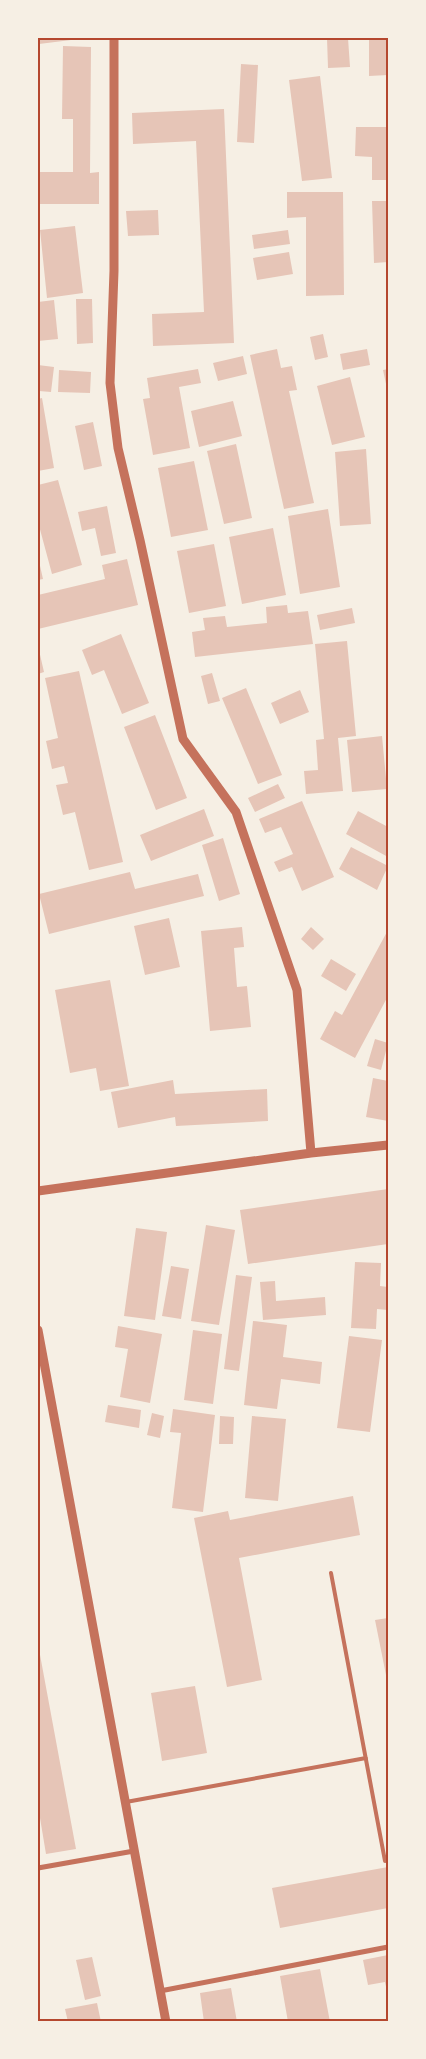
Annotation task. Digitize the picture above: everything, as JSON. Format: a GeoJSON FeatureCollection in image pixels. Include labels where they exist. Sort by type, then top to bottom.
{"type":"FeatureCollection","features":[{"type":"Feature","properties":{"kind":"street"},"geometry":{"type":"LineString","coordinates":[[114,38],[114,271],[110,383],[118,448],[183,739],[236,812],[297,990],[311,1153]]}},
{"type":"Feature","properties":{"kind":"street"},"geometry":{"type":"LineString","coordinates":[[38,1191],[311,1153],[388,1145]]}},
{"type":"Feature","properties":{"kind":"street"},"geometry":{"type":"LineString","coordinates":[[38,1332],[166,2022]]}},
{"type":"Feature","properties":{"kind":"street"},"geometry":{"type":"LineString","coordinates":[[38,1868],[134,1851]]}},
{"type":"Feature","properties":{"kind":"street"},"geometry":{"type":"LineString","coordinates":[[160,1991],[388,1946]]}},
{"type":"Feature","properties":{"kind":"lane"},"geometry":{"type":"LineString","coordinates":[[332,1573],[385,1860]]}},
{"type":"Feature","properties":{"kind":"lane"},"geometry":{"type":"LineString","coordinates":[[124,1802],[366,1758]]}},
{"type":"Feature","properties":{"kind":"building"},"geometry":{"type":"Polygon","coordinates":[[[39,38],[79,38],[79,39],[39,44],[39,38]]]}},
{"type":"Feature","properties":{"kind":"building"},"geometry":{"type":"Polygon","coordinates":[[[327,38],[348,38],[350,67],[328,68],[327,38]]]}},
{"type":"Feature","properties":{"kind":"building"},"geometry":{"type":"Polygon","coordinates":[[[369,38],[388,38],[388,75],[369,76],[369,38]]]}},
{"type":"Feature","properties":{"kind":"building"},"geometry":{"type":"Polygon","coordinates":[[[63,46],[91,47],[90,173],[99,172],[99,204],[38,204],[38,172],[73,172],[73,119],[62,119],[63,46]]]}},
{"type":"Feature","properties":{"kind":"building"},"geometry":{"type":"Polygon","coordinates":[[[241,64],[258,65],[254,143],[237,142],[241,64]]]}},
{"type":"Feature","properties":{"kind":"building"},"geometry":{"type":"Polygon","coordinates":[[[320,76],[332,178],[302,181],[289,80],[320,76]]]}},
{"type":"Feature","properties":{"kind":"building"},"geometry":{"type":"Polygon","coordinates":[[[224,109],[234,343],[153,346],[152,314],[204,312],[196,141],[133,144],[132,113],[224,109]]]}},
{"type":"Feature","properties":{"kind":"building"},"geometry":{"type":"Polygon","coordinates":[[[356,127],[388,127],[388,180],[372,180],[372,157],[355,156],[356,127]]]}},
{"type":"Feature","properties":{"kind":"building"},"geometry":{"type":"Polygon","coordinates":[[[287,192],[343,192],[344,295],[306,296],[306,217],[287,218],[287,192]]]}},
{"type":"Feature","properties":{"kind":"building"},"geometry":{"type":"Polygon","coordinates":[[[372,201],[388,201],[388,262],[374,263],[372,201]]]}},
{"type":"Feature","properties":{"kind":"building"},"geometry":{"type":"Polygon","coordinates":[[[158,210],[159,235],[128,236],[126,211],[158,210]]]}},
{"type":"Feature","properties":{"kind":"building"},"geometry":{"type":"Polygon","coordinates":[[[75,226],[83,293],[47,298],[40,230],[75,226]]]}},
{"type":"Feature","properties":{"kind":"building"},"geometry":{"type":"Polygon","coordinates":[[[288,230],[290,244],[254,249],[252,235],[288,230]]]}},
{"type":"Feature","properties":{"kind":"building"},"geometry":{"type":"Polygon","coordinates":[[[289,252],[293,274],[257,280],[253,258],[289,252]]]}},
{"type":"Feature","properties":{"kind":"building"},"geometry":{"type":"Polygon","coordinates":[[[76,299],[92,299],[93,343],[77,344],[76,299]]]}},
{"type":"Feature","properties":{"kind":"building"},"geometry":{"type":"Polygon","coordinates":[[[54,300],[58,339],[38,341],[38,302],[54,300]]]}},
{"type":"Feature","properties":{"kind":"building"},"geometry":{"type":"Polygon","coordinates":[[[323,334],[328,357],[315,360],[310,337],[323,334]]]}},
{"type":"Feature","properties":{"kind":"building"},"geometry":{"type":"Polygon","coordinates":[[[277,349],[281,368],[292,366],[297,390],[289,391],[314,503],[284,509],[250,355],[277,349]]]}},
{"type":"Feature","properties":{"kind":"building"},"geometry":{"type":"Polygon","coordinates":[[[367,349],[370,365],[343,370],[340,354],[367,349]]]}},
{"type":"Feature","properties":{"kind":"building"},"geometry":{"type":"Polygon","coordinates":[[[243,356],[247,374],[218,381],[213,363],[243,356]]]}},
{"type":"Feature","properties":{"kind":"building"},"geometry":{"type":"Polygon","coordinates":[[[38,365],[54,367],[51,392],[39,391],[38,365]]]}},
{"type":"Feature","properties":{"kind":"building"},"geometry":{"type":"Polygon","coordinates":[[[198,369],[201,383],[179,387],[190,448],[153,455],[143,399],[150,398],[147,378],[198,369]]]}},
{"type":"Feature","properties":{"kind":"building"},"geometry":{"type":"Polygon","coordinates":[[[388,369],[388,393],[383,370],[388,369]]]}},
{"type":"Feature","properties":{"kind":"building"},"geometry":{"type":"Polygon","coordinates":[[[59,370],[91,372],[90,393],[58,392],[59,370]]]}},
{"type":"Feature","properties":{"kind":"building"},"geometry":{"type":"Polygon","coordinates":[[[350,377],[365,437],[332,445],[317,386],[350,377]]]}},
{"type":"Feature","properties":{"kind":"building"},"geometry":{"type":"Polygon","coordinates":[[[42,398],[54,468],[38,471],[38,399],[42,398]]]}},
{"type":"Feature","properties":{"kind":"building"},"geometry":{"type":"Polygon","coordinates":[[[233,401],[242,436],[199,447],[191,411],[233,401]]]}},
{"type":"Feature","properties":{"kind":"building"},"geometry":{"type":"Polygon","coordinates":[[[93,422],[102,466],[84,470],[75,426],[93,422]]]}},
{"type":"Feature","properties":{"kind":"building"},"geometry":{"type":"Polygon","coordinates":[[[236,444],[252,518],[224,524],[207,451],[236,444]]]}},
{"type":"Feature","properties":{"kind":"building"},"geometry":{"type":"Polygon","coordinates":[[[366,449],[371,524],[340,526],[335,452],[366,449]]]}},
{"type":"Feature","properties":{"kind":"building"},"geometry":{"type":"Polygon","coordinates":[[[194,461],[208,530],[171,537],[158,468],[194,461]]]}},
{"type":"Feature","properties":{"kind":"building"},"geometry":{"type":"Polygon","coordinates":[[[58,480],[82,565],[52,574],[38,522],[38,485],[58,480]]]}},
{"type":"Feature","properties":{"kind":"building"},"geometry":{"type":"Polygon","coordinates":[[[107,506],[116,553],[101,556],[95,528],[82,531],[78,512],[107,506]]]}},
{"type":"Feature","properties":{"kind":"building"},"geometry":{"type":"Polygon","coordinates":[[[328,509],[340,587],[300,594],[288,516],[328,509]]]}},
{"type":"Feature","properties":{"kind":"building"},"geometry":{"type":"Polygon","coordinates":[[[273,528],[286,595],[242,604],[229,537],[273,528]]]}},
{"type":"Feature","properties":{"kind":"building"},"geometry":{"type":"Polygon","coordinates":[[[214,544],[226,606],[189,613],[177,551],[214,544]]]}},
{"type":"Feature","properties":{"kind":"building"},"geometry":{"type":"Polygon","coordinates":[[[38,557],[43,579],[38,580],[38,557]]]}},
{"type":"Feature","properties":{"kind":"building"},"geometry":{"type":"Polygon","coordinates":[[[127,559],[138,605],[38,629],[38,595],[105,579],[102,565],[127,559]]]}},
{"type":"Feature","properties":{"kind":"building"},"geometry":{"type":"Polygon","coordinates":[[[287,605],[288,613],[308,611],[313,644],[195,657],[192,632],[205,630],[203,618],[225,616],[227,627],[267,623],[266,607],[287,605]]]}},
{"type":"Feature","properties":{"kind":"building"},"geometry":{"type":"Polygon","coordinates":[[[352,608],[355,623],[320,630],[317,615],[352,608]]]}},
{"type":"Feature","properties":{"kind":"building"},"geometry":{"type":"Polygon","coordinates":[[[121,634],[149,703],[122,714],[104,670],[92,675],[82,650],[121,634]]]}},
{"type":"Feature","properties":{"kind":"building"},"geometry":{"type":"Polygon","coordinates":[[[347,641],[356,736],[338,738],[343,791],[306,794],[304,771],[318,770],[316,740],[324,739],[315,644],[347,641]]]}},
{"type":"Feature","properties":{"kind":"building"},"geometry":{"type":"Polygon","coordinates":[[[38,646],[44,672],[38,674],[38,646]]]}},
{"type":"Feature","properties":{"kind":"building"},"geometry":{"type":"Polygon","coordinates":[[[79,671],[123,862],[89,870],[75,812],[63,815],[56,785],[68,783],[64,766],[52,769],[46,741],[58,738],[45,678],[79,671]]]}},
{"type":"Feature","properties":{"kind":"building"},"geometry":{"type":"Polygon","coordinates":[[[212,673],[220,701],[208,704],[201,676],[212,673]]]}},
{"type":"Feature","properties":{"kind":"building"},"geometry":{"type":"Polygon","coordinates":[[[246,688],[282,775],[258,784],[222,698],[246,688]]]}},
{"type":"Feature","properties":{"kind":"building"},"geometry":{"type":"Polygon","coordinates":[[[300,690],[309,712],[280,724],[271,703],[300,690]]]}},
{"type":"Feature","properties":{"kind":"building"},"geometry":{"type":"Polygon","coordinates":[[[155,715],[187,798],[156,810],[124,727],[155,715]]]}},
{"type":"Feature","properties":{"kind":"building"},"geometry":{"type":"Polygon","coordinates":[[[382,736],[387,789],[352,792],[347,740],[382,736]]]}},
{"type":"Feature","properties":{"kind":"building"},"geometry":{"type":"Polygon","coordinates":[[[278,784],[285,798],[255,812],[248,798],[278,784]]]}},
{"type":"Feature","properties":{"kind":"building"},"geometry":{"type":"Polygon","coordinates":[[[302,801],[334,877],[302,891],[292,867],[279,872],[274,862],[293,854],[281,827],[265,833],[259,819],[302,801]]]}},
{"type":"Feature","properties":{"kind":"building"},"geometry":{"type":"Polygon","coordinates":[[[204,809],[214,836],[151,861],[140,835],[204,809]]]}},
{"type":"Feature","properties":{"kind":"building"},"geometry":{"type":"Polygon","coordinates":[[[358,811],[388,827],[388,857],[346,834],[358,811]]]}},
{"type":"Feature","properties":{"kind":"building"},"geometry":{"type":"Polygon","coordinates":[[[223,838],[240,894],[219,901],[202,845],[223,838]]]}},
{"type":"Feature","properties":{"kind":"building"},"geometry":{"type":"Polygon","coordinates":[[[351,847],[388,866],[377,890],[339,869],[351,847]]]}},
{"type":"Feature","properties":{"kind":"building"},"geometry":{"type":"Polygon","coordinates":[[[130,872],[135,889],[198,874],[204,896],[49,934],[39,894],[130,872]]]}},
{"type":"Feature","properties":{"kind":"building"},"geometry":{"type":"Polygon","coordinates":[[[169,918],[180,967],[145,975],[134,926],[169,918]]]}},
{"type":"Feature","properties":{"kind":"building"},"geometry":{"type":"Polygon","coordinates":[[[242,927],[244,947],[234,948],[237,987],[247,986],[251,1027],[210,1031],[201,931],[242,927]]]}},
{"type":"Feature","properties":{"kind":"building"},"geometry":{"type":"Polygon","coordinates":[[[311,927],[324,939],[313,950],[301,939],[311,927]]]}},
{"type":"Feature","properties":{"kind":"building"},"geometry":{"type":"Polygon","coordinates":[[[388,930],[388,996],[355,1058],[320,1039],[335,1011],[342,1015],[388,930]]]}},
{"type":"Feature","properties":{"kind":"building"},"geometry":{"type":"Polygon","coordinates":[[[331,959],[356,974],[346,991],[321,976],[331,959]]]}},
{"type":"Feature","properties":{"kind":"building"},"geometry":{"type":"Polygon","coordinates":[[[110,980],[129,1086],[100,1091],[96,1068],[70,1073],[55,990],[110,980]]]}},
{"type":"Feature","properties":{"kind":"building"},"geometry":{"type":"Polygon","coordinates":[[[375,1039],[388,1043],[381,1070],[367,1066],[375,1039]]]}},
{"type":"Feature","properties":{"kind":"building"},"geometry":{"type":"Polygon","coordinates":[[[373,1078],[388,1081],[388,1121],[366,1117],[373,1078]]]}},
{"type":"Feature","properties":{"kind":"building"},"geometry":{"type":"Polygon","coordinates":[[[173,1080],[175,1094],[267,1089],[268,1121],[176,1126],[175,1117],[118,1128],[111,1092],[173,1080]]]}},
{"type":"Feature","properties":{"kind":"building"},"geometry":{"type":"Polygon","coordinates":[[[388,1189],[388,1244],[248,1264],[240,1210],[388,1189]]]}},
{"type":"Feature","properties":{"kind":"building"},"geometry":{"type":"Polygon","coordinates":[[[206,1225],[235,1230],[219,1325],[191,1321],[206,1225]]]}},
{"type":"Feature","properties":{"kind":"building"},"geometry":{"type":"Polygon","coordinates":[[[136,1228],[167,1232],[155,1320],[124,1316],[136,1228]]]}},
{"type":"Feature","properties":{"kind":"building"},"geometry":{"type":"Polygon","coordinates":[[[355,1262],[381,1263],[380,1286],[388,1287],[388,1310],[377,1309],[376,1329],[351,1328],[355,1262]]]}},
{"type":"Feature","properties":{"kind":"building"},"geometry":{"type":"Polygon","coordinates":[[[171,1266],[189,1269],[181,1319],[162,1316],[171,1266]]]}},
{"type":"Feature","properties":{"kind":"building"},"geometry":{"type":"Polygon","coordinates":[[[236,1275],[252,1277],[239,1371],[224,1369],[236,1275]]]}},
{"type":"Feature","properties":{"kind":"building"},"geometry":{"type":"Polygon","coordinates":[[[275,1281],[276,1301],[325,1297],[326,1315],[263,1320],[260,1282],[275,1281]]]}},
{"type":"Feature","properties":{"kind":"building"},"geometry":{"type":"Polygon","coordinates":[[[253,1321],[287,1325],[283,1357],[322,1362],[320,1384],[281,1379],[277,1409],[244,1405],[253,1321]]]}},
{"type":"Feature","properties":{"kind":"building"},"geometry":{"type":"Polygon","coordinates":[[[118,1326],[162,1334],[150,1403],[120,1397],[128,1349],[115,1347],[118,1326]]]}},
{"type":"Feature","properties":{"kind":"building"},"geometry":{"type":"Polygon","coordinates":[[[193,1330],[222,1334],[213,1404],[184,1400],[193,1330]]]}},
{"type":"Feature","properties":{"kind":"building"},"geometry":{"type":"Polygon","coordinates":[[[349,1336],[382,1340],[370,1432],[337,1428],[349,1336]]]}},
{"type":"Feature","properties":{"kind":"building"},"geometry":{"type":"Polygon","coordinates":[[[108,1405],[141,1410],[139,1428],[105,1422],[108,1405]]]}},
{"type":"Feature","properties":{"kind":"building"},"geometry":{"type":"Polygon","coordinates":[[[173,1409],[215,1415],[203,1512],[172,1508],[181,1433],[170,1432],[173,1409]]]}},
{"type":"Feature","properties":{"kind":"building"},"geometry":{"type":"Polygon","coordinates":[[[152,1413],[164,1416],[160,1438],[147,1435],[152,1413]]]}},
{"type":"Feature","properties":{"kind":"building"},"geometry":{"type":"Polygon","coordinates":[[[220,1416],[234,1417],[233,1444],[219,1444],[220,1416]]]}},
{"type":"Feature","properties":{"kind":"building"},"geometry":{"type":"Polygon","coordinates":[[[252,1416],[286,1419],[278,1501],[245,1498],[252,1416]]]}},
{"type":"Feature","properties":{"kind":"building"},"geometry":{"type":"Polygon","coordinates":[[[353,1496],[360,1535],[239,1558],[262,1680],[227,1687],[194,1518],[228,1511],[230,1520],[353,1496]]]}},
{"type":"Feature","properties":{"kind":"building"},"geometry":{"type":"Polygon","coordinates":[[[388,1618],[388,1685],[375,1620],[388,1618]]]}},
{"type":"Feature","properties":{"kind":"building"},"geometry":{"type":"Polygon","coordinates":[[[38,1644],[76,1849],[46,1854],[38,1806],[38,1644]]]}},
{"type":"Feature","properties":{"kind":"building"},"geometry":{"type":"Polygon","coordinates":[[[195,1686],[207,1753],[162,1761],[151,1693],[195,1686]]]}},
{"type":"Feature","properties":{"kind":"building"},"geometry":{"type":"Polygon","coordinates":[[[388,1867],[388,1908],[280,1928],[272,1888],[388,1867]]]}},
{"type":"Feature","properties":{"kind":"building"},"geometry":{"type":"Polygon","coordinates":[[[388,1955],[388,1996],[385,1982],[368,1985],[363,1960],[388,1955]]]}},
{"type":"Feature","properties":{"kind":"building"},"geometry":{"type":"Polygon","coordinates":[[[92,1957],[101,1996],[85,2000],[76,1960],[92,1957]]]}},
{"type":"Feature","properties":{"kind":"building"},"geometry":{"type":"Polygon","coordinates":[[[320,1969],[330,2022],[288,2022],[280,1976],[320,1969]]]}},
{"type":"Feature","properties":{"kind":"building"},"geometry":{"type":"Polygon","coordinates":[[[231,1988],[237,2022],[204,2022],[200,1993],[231,1988]]]}},
{"type":"Feature","properties":{"kind":"building"},"geometry":{"type":"Polygon","coordinates":[[[97,2003],[101,2022],[68,2022],[65,2009],[97,2003]]]}}]}
